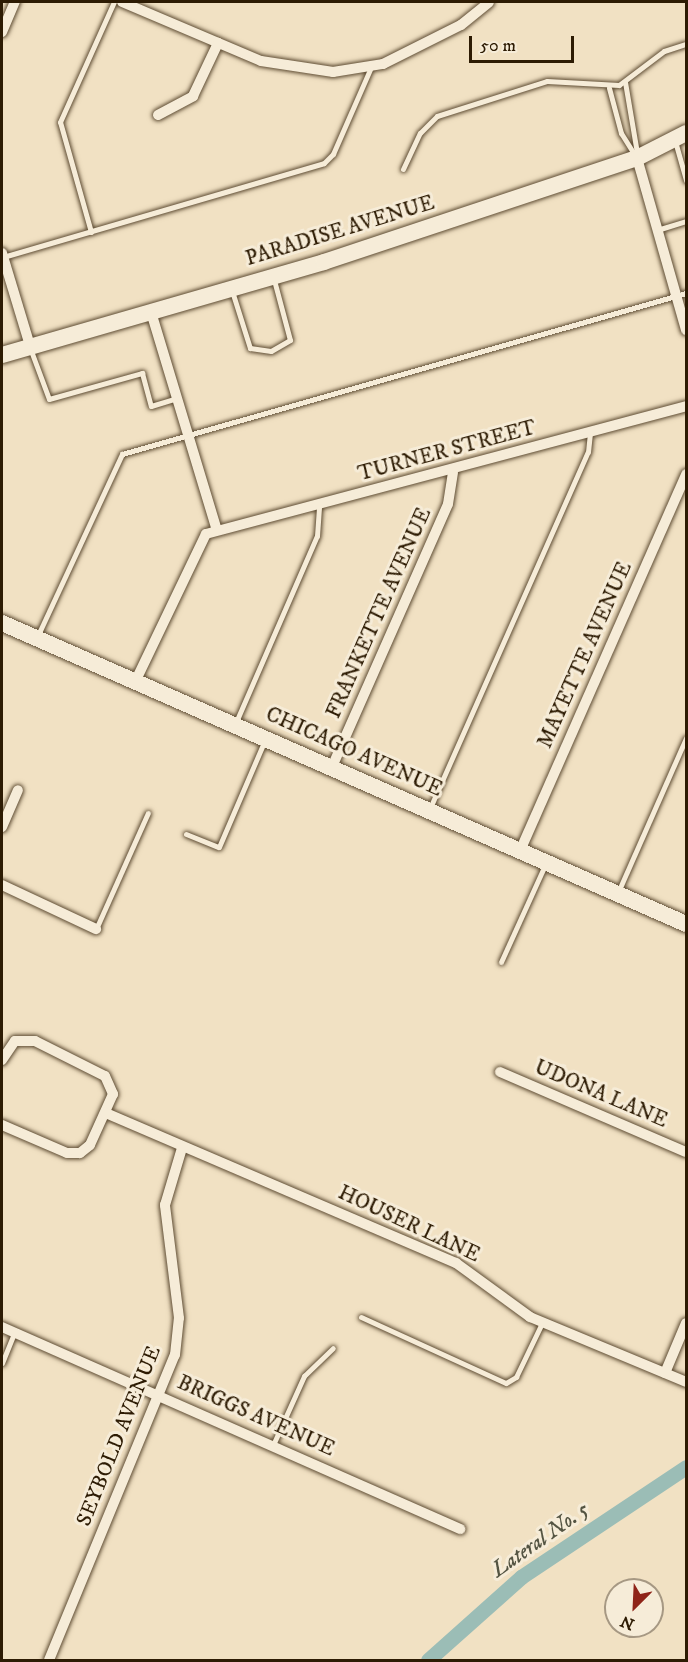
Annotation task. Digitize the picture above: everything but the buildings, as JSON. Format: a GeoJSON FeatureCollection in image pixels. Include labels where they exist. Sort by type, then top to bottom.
{"type":"FeatureCollection","features":[{"type":"Feature","properties":{"kind":"street"},"geometry":{"type":"LineString","coordinates":[[2,32],[15,2]]}},
{"type":"Feature","properties":{"kind":"street"},"geometry":{"type":"LineString","coordinates":[[122,2],[218,43],[285,67],[333,72],[371,67],[460,25],[489,2]]}},
{"type":"Feature","properties":{"kind":"street"},"geometry":{"type":"LineString","coordinates":[[158,115],[193,96],[218,43]]}},
{"type":"Feature","properties":{"kind":"street","name":"PARADISE AVENUE"},"geometry":{"type":"LineString","coordinates":[[2,356],[273,277],[637,158],[680,135]]}},
{"type":"Feature","properties":{"kind":"street"},"geometry":{"type":"LineString","coordinates":[[637,158],[657,230],[681,294],[687,330]]}},
{"type":"Feature","properties":{"kind":"street"},"geometry":{"type":"LineString","coordinates":[[2,255],[30,346]]}},
{"type":"Feature","properties":{"kind":"street"},"geometry":{"type":"LineString","coordinates":[[136,680],[206,534],[217,530],[151,312]]}},
{"type":"Feature","properties":{"kind":"street","name":"TURNER STREET"},"geometry":{"type":"LineString","coordinates":[[217,530],[453,472],[687,405]]}},
{"type":"Feature","properties":{"kind":"street","name":"FRANKETTE AVENUE"},"geometry":{"type":"LineString","coordinates":[[332,767],[448,504],[453,472]]}},
{"type":"Feature","properties":{"kind":"street","name":"MAYETTE AVENUE"},"geometry":{"type":"LineString","coordinates":[[520,851],[687,474]]}},
{"type":"Feature","properties":{"kind":"street","name":"CHICAGO AVENUE"},"geometry":{"type":"LineString","coordinates":[[2,623],[687,924]]}},
{"type":"Feature","properties":{"kind":"street"},"geometry":{"type":"LineString","coordinates":[[2,827],[18,790]]}},
{"type":"Feature","properties":{"kind":"street"},"geometry":{"type":"LineString","coordinates":[[2,885],[96,929]]}},
{"type":"Feature","properties":{"kind":"street"},"geometry":{"type":"LineString","coordinates":[[2,1059],[15,1041],[35,1041],[105,1076],[114,1094],[90,1145],[80,1153],[67,1153],[2,1125]]}},
{"type":"Feature","properties":{"kind":"street","name":"UDONA LANE"},"geometry":{"type":"LineString","coordinates":[[500,1072],[687,1152]]}},
{"type":"Feature","properties":{"kind":"street","name":"HOUSER LANE"},"geometry":{"type":"LineString","coordinates":[[106,1113],[182,1148],[456,1263],[542,1323],[687,1382]]}},
{"type":"Feature","properties":{"kind":"street","name":"SEYBOLD AVENUE"},"geometry":{"type":"LineString","coordinates":[[48,1660],[175,1355],[179,1318],[165,1205],[182,1148]]}},
{"type":"Feature","properties":{"kind":"street"},"geometry":{"type":"LineString","coordinates":[[665,1373],[687,1323]]}},
{"type":"Feature","properties":{"kind":"street","name":"BRIGGS AVENUE"},"geometry":{"type":"LineString","coordinates":[[2,1327],[159,1393],[460,1529]]}},
{"type":"Feature","properties":{"kind":"lane"},"geometry":{"type":"LineString","coordinates":[[91,232],[60,122],[114,2]]}},
{"type":"Feature","properties":{"kind":"lane"},"geometry":{"type":"LineString","coordinates":[[403,169],[420,133],[437,117],[547,81],[609,88],[624,82],[664,51],[687,44]]}},
{"type":"Feature","properties":{"kind":"lane"},"geometry":{"type":"LineString","coordinates":[[2,255],[91,232],[324,163],[333,154],[371,67]]}},
{"type":"Feature","properties":{"kind":"lane"},"geometry":{"type":"LineString","coordinates":[[624,82],[637,127],[637,158]]}},
{"type":"Feature","properties":{"kind":"lane"},"geometry":{"type":"LineString","coordinates":[[609,88],[621,133],[637,158]]}},
{"type":"Feature","properties":{"kind":"lane"},"geometry":{"type":"LineString","coordinates":[[680,135],[687,180]]}},
{"type":"Feature","properties":{"kind":"lane"},"geometry":{"type":"LineString","coordinates":[[657,230],[687,221]]}},
{"type":"Feature","properties":{"kind":"lane"},"geometry":{"type":"LineString","coordinates":[[231,289],[250,348],[271,351],[290,340],[273,277]]}},
{"type":"Feature","properties":{"kind":"lane"},"geometry":{"type":"LineString","coordinates":[[36,639],[116,462],[122,454],[681,294]]}},
{"type":"Feature","properties":{"kind":"lane"},"geometry":{"type":"LineString","coordinates":[[30,346],[50,399],[142,374],[152,406],[177,398]]}},
{"type":"Feature","properties":{"kind":"lane"},"geometry":{"type":"LineString","coordinates":[[429,810],[588,452],[590,432]]}},
{"type":"Feature","properties":{"kind":"lane"},"geometry":{"type":"LineString","coordinates":[[235,724],[317,536],[319,505]]}},
{"type":"Feature","properties":{"kind":"lane"},"geometry":{"type":"LineString","coordinates":[[186,834],[219,847],[266,738]]}},
{"type":"Feature","properties":{"kind":"lane"},"geometry":{"type":"LineString","coordinates":[[618,894],[687,738]]}},
{"type":"Feature","properties":{"kind":"lane"},"geometry":{"type":"LineString","coordinates":[[96,929],[148,813]]}},
{"type":"Feature","properties":{"kind":"lane"},"geometry":{"type":"LineString","coordinates":[[501,962],[546,862]]}},
{"type":"Feature","properties":{"kind":"lane"},"geometry":{"type":"LineString","coordinates":[[361,1317],[506,1383],[516,1377],[542,1323]]}},
{"type":"Feature","properties":{"kind":"lane"},"geometry":{"type":"LineString","coordinates":[[2,1363],[14,1333]]}},
{"type":"Feature","properties":{"kind":"lane"},"geometry":{"type":"LineString","coordinates":[[273,1445],[304,1376],[333,1348]]}},
{"type":"Feature","properties":{"kind":"waterway","name":"Lateral No. 5"},"geometry":{"type":"LineString","coordinates":[[428,1660],[521,1577],[686,1467]]}}]}
